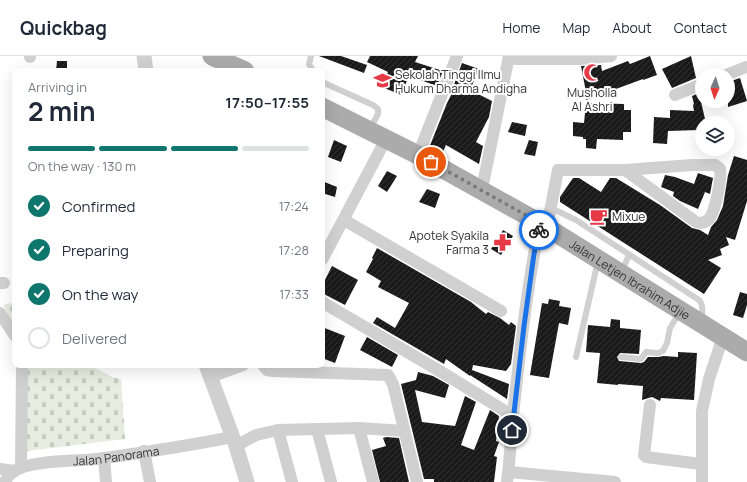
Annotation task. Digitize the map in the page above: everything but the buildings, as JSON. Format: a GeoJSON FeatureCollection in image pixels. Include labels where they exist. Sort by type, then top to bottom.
{"type":"FeatureCollection","features":[{"type":"Feature","properties":{"kind":"main road"},"geometry":{"type":"LineString","coordinates":[[218,57],[239,68]]}},
{"type":"Feature","properties":{"kind":"main road","name":"Jalan Letjen Ibrahim Adjie"},"geometry":{"type":"LineString","coordinates":[[325,108],[418,155],[482,190],[546,219],[598,260],[747,352]]}},
{"type":"Feature","properties":{"kind":"street"},"geometry":{"type":"LineString","coordinates":[[144,56],[146,68]]}},
{"type":"Feature","properties":{"kind":"street"},"geometry":{"type":"LineString","coordinates":[[418,155],[457,56]]}},
{"type":"Feature","properties":{"kind":"street"},"geometry":{"type":"LineString","coordinates":[[482,190],[509,58],[580,59],[612,56]]}},
{"type":"Feature","properties":{"kind":"street"},"geometry":{"type":"LineString","coordinates":[[735,70],[745,65]]}},
{"type":"Feature","properties":{"kind":"street"},"geometry":{"type":"LineString","coordinates":[[675,95],[695,87]]}},
{"type":"Feature","properties":{"kind":"street"},"geometry":{"type":"LineString","coordinates":[[325,255],[386,139]]}},
{"type":"Feature","properties":{"kind":"street"},"geometry":{"type":"LineString","coordinates":[[615,482],[508,477],[513,416],[534,254],[546,219],[558,170],[625,170],[717,166],[720,169],[720,176],[711,215],[705,222],[696,222],[625,170]]}},
{"type":"Feature","properties":{"kind":"street"},"geometry":{"type":"LineString","coordinates":[[344,220],[501,311]]}},
{"type":"Feature","properties":{"kind":"street"},"geometry":{"type":"LineString","coordinates":[[325,304],[513,416]]}},
{"type":"Feature","properties":{"kind":"street"},"geometry":{"type":"LineString","coordinates":[[0,313],[12,331]]}},
{"type":"Feature","properties":{"kind":"street"},"geometry":{"type":"LineString","coordinates":[[702,482],[702,419],[704,401],[709,379],[723,338]]}},
{"type":"Feature","properties":{"kind":"street"},"geometry":{"type":"LineString","coordinates":[[18,469],[22,368]]}},
{"type":"Feature","properties":{"kind":"street"},"geometry":{"type":"LineString","coordinates":[[226,368],[208,371],[248,482]]}},
{"type":"Feature","properties":{"kind":"street"},"geometry":{"type":"LineString","coordinates":[[265,368],[267,370],[273,371],[388,375],[393,384],[417,482]]}},
{"type":"Feature","properties":{"kind":"street"},"geometry":{"type":"LineString","coordinates":[[650,405],[644,455],[702,464]]}},
{"type":"Feature","properties":{"kind":"street"},"geometry":{"type":"LineString","coordinates":[[359,428],[373,482]]}},
{"type":"Feature","properties":{"kind":"street","name":"Jalan Panorama"},"geometry":{"type":"LineString","coordinates":[[18,469],[53,461],[104,458],[234,441],[278,430],[359,428],[404,431]]}},
{"type":"Feature","properties":{"kind":"street"},"geometry":{"type":"LineString","coordinates":[[317,429],[331,482]]}},
{"type":"Feature","properties":{"kind":"street"},"geometry":{"type":"LineString","coordinates":[[278,430],[292,482]]}},
{"type":"Feature","properties":{"kind":"street"},"geometry":{"type":"LineString","coordinates":[[144,452],[150,482]]}},
{"type":"Feature","properties":{"kind":"street"},"geometry":{"type":"LineString","coordinates":[[104,458],[106,482]]}},
{"type":"Feature","properties":{"kind":"street"},"geometry":{"type":"LineString","coordinates":[[0,469],[18,469]]}},
{"type":"Feature","properties":{"kind":"street"},"geometry":{"type":"LineString","coordinates":[[4,482],[7,477],[18,469]]}},
{"type":"Feature","properties":{"kind":"lane"},"geometry":{"type":"LineString","coordinates":[[311,56],[309,64],[311,68]]}},
{"type":"Feature","properties":{"kind":"lane"},"geometry":{"type":"LineString","coordinates":[[325,83],[373,105],[378,109],[378,114],[369,130]]}},
{"type":"Feature","properties":{"kind":"lane"},"geometry":{"type":"LineString","coordinates":[[546,219],[570,216],[701,301],[702,324]]}},
{"type":"Feature","properties":{"kind":"lane"},"geometry":{"type":"LineString","coordinates":[[621,274],[629,255]]}},
{"type":"Feature","properties":{"kind":"lane"},"geometry":{"type":"LineString","coordinates":[[576,357],[598,260]]}},
{"type":"Feature","properties":{"kind":"lane"},"geometry":{"type":"LineString","coordinates":[[621,358],[641,359],[646,352],[658,353],[663,351],[667,343],[670,328],[681,311]]}},
{"type":"Feature","properties":{"kind":"green space"},"geometry":{"type":"Polygon","coordinates":[[[12,303],[12,322],[3,305],[12,303]]]}},
{"type":"Feature","properties":{"kind":"green space"},"geometry":{"type":"Polygon","coordinates":[[[27,368],[96,368],[112,377],[121,379],[125,439],[27,451],[27,368]]]}},
{"type":"Feature","properties":{"kind":"way so far"},"geometry":{"type":"LineString","coordinates":[[431,162],[540,223],[539,230]]}},
{"type":"Feature","properties":{"kind":"place","name":"Musholla Al Ashri"},"geometry":{"type":"Point","coordinates":[592,73]}},
{"type":"Feature","properties":{"kind":"place","name":"Sekolah Tinggi Ilmu Hukum Dharma Andigha"},"geometry":{"type":"Point","coordinates":[382,81]}},
{"type":"Feature","properties":{"kind":"place","name":"Mixue"},"geometry":{"type":"Point","coordinates":[599,216]}},
{"type":"Feature","properties":{"kind":"place","name":"Apotek Syakila Farma 3"},"geometry":{"type":"Point","coordinates":[502,242]}},
{"type":"Feature","properties":{"kind":"route"},"geometry":{"type":"LineString","coordinates":[[512,430],[524,326],[534,254],[539,230]]}}]}
